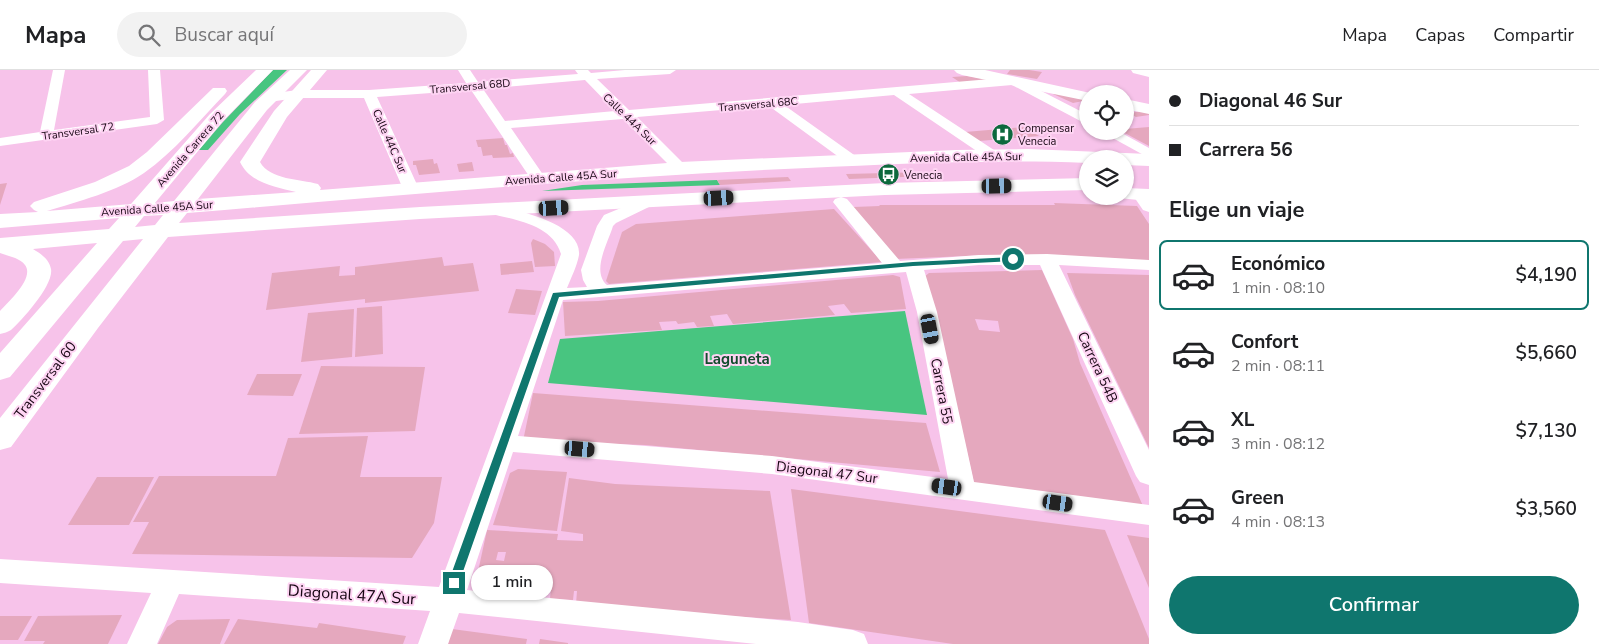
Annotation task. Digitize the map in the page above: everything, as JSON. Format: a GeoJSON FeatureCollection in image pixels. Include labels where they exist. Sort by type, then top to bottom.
{"type":"FeatureCollection","features":[{"type":"Feature","properties":{"kind":"main road"},"geometry":{"type":"LineString","coordinates":[[0,216],[67,199],[136,170],[154,156],[194,115],[243,70]]}},
{"type":"Feature","properties":{"kind":"main road","name":"Avenida Carrera 72"},"geometry":{"type":"LineString","coordinates":[[0,371],[216,118],[266,70]]}},
{"type":"Feature","properties":{"kind":"main road","name":"Avenida Carrera 72"},"geometry":{"type":"LineString","coordinates":[[292,88],[299,70]]}},
{"type":"Feature","properties":{"kind":"main road","name":"Avenida Carrera 72"},"geometry":{"type":"LineString","coordinates":[[89,322],[265,102],[292,88],[305,70]]}},
{"type":"Feature","properties":{"kind":"main road"},"geometry":{"type":"LineString","coordinates":[[319,70],[292,88],[251,158],[250,166],[263,176],[307,188],[375,192]]}},
{"type":"Feature","properties":{"kind":"main road"},"geometry":{"type":"LineString","coordinates":[[962,70],[1079,94]]}},
{"type":"Feature","properties":{"kind":"main road"},"geometry":{"type":"LineString","coordinates":[[1134,106],[1149,108]]}},
{"type":"Feature","properties":{"kind":"main road","name":"Avenida Calle 45A Sur"},"geometry":{"type":"LineString","coordinates":[[0,221],[680,168],[992,155],[1079,158]]}},
{"type":"Feature","properties":{"kind":"main road","name":"Avenida Calle 45A Sur"},"geometry":{"type":"LineString","coordinates":[[1134,159],[1149,160]]}},
{"type":"Feature","properties":{"kind":"main road","name":"Avenida Calle 45A Sur"},"geometry":{"type":"LineString","coordinates":[[0,245],[242,224],[978,186],[1079,184]]}},
{"type":"Feature","properties":{"kind":"main road"},"geometry":{"type":"LineString","coordinates":[[978,186],[1079,192]]}},
{"type":"Feature","properties":{"kind":"main road"},"geometry":{"type":"LineString","coordinates":[[0,245],[27,254],[35,259],[40,267],[40,275],[33,287],[0,326]]}},
{"type":"Feature","properties":{"kind":"main road","name":"Transversal 60"},"geometry":{"type":"LineString","coordinates":[[0,439],[89,322]]}},
{"type":"Feature","properties":{"kind":"street"},"geometry":{"type":"LineString","coordinates":[[46,136],[59,70]]}},
{"type":"Feature","properties":{"kind":"street","name":"Transversal 72"},"geometry":{"type":"LineString","coordinates":[[0,142],[157,120],[154,70]]}},
{"type":"Feature","properties":{"kind":"street"},"geometry":{"type":"LineString","coordinates":[[464,70],[538,178]]}},
{"type":"Feature","properties":{"kind":"street","name":"Transversal 68D"},"geometry":{"type":"LineString","coordinates":[[292,88],[369,94],[475,86],[584,73],[670,70]]}},
{"type":"Feature","properties":{"kind":"street"},"geometry":{"type":"LineString","coordinates":[[1137,70],[1149,73]]}},
{"type":"Feature","properties":{"kind":"street","name":"Calle 44A Sur"},"geometry":{"type":"LineString","coordinates":[[584,73],[680,168]]}},
{"type":"Feature","properties":{"kind":"street"},"geometry":{"type":"LineString","coordinates":[[1014,81],[1079,116]]}},
{"type":"Feature","properties":{"kind":"street","name":"Transversal 68C"},"geometry":{"type":"LineString","coordinates":[[502,125],[1014,81]]}},
{"type":"Feature","properties":{"kind":"street"},"geometry":{"type":"LineString","coordinates":[[896,91],[992,155]]}},
{"type":"Feature","properties":{"kind":"street","name":"Calle 44C Sur"},"geometry":{"type":"LineString","coordinates":[[369,94],[411,189]]}},
{"type":"Feature","properties":{"kind":"street"},"geometry":{"type":"LineString","coordinates":[[773,102],[852,160]]}},
{"type":"Feature","properties":{"kind":"street"},"geometry":{"type":"LineString","coordinates":[[1123,140],[1149,154]]}},
{"type":"Feature","properties":{"kind":"street","name":"Carrera 55"},"geometry":{"type":"LineString","coordinates":[[841,202],[904,265],[927,312],[963,489]]}},
{"type":"Feature","properties":{"kind":"street"},"geometry":{"type":"LineString","coordinates":[[603,291],[593,282],[590,277],[590,270],[605,226],[617,214],[646,203]]}},
{"type":"Feature","properties":{"kind":"street"},"geometry":{"type":"LineString","coordinates":[[433,644],[570,254],[567,242],[542,224],[494,210]]}},
{"type":"Feature","properties":{"kind":"street"},"geometry":{"type":"LineString","coordinates":[[556,295],[979,260],[1047,259],[1149,265]]}},
{"type":"Feature","properties":{"kind":"street","name":"Carrera 54B"},"geometry":{"type":"LineString","coordinates":[[1047,259],[1149,476]]}},
{"type":"Feature","properties":{"kind":"street","name":"Diagonal 47 Sur"},"geometry":{"type":"LineString","coordinates":[[503,443],[772,465],[1149,515]]}},
{"type":"Feature","properties":{"kind":"street","name":"Diagonal 47A Sur"},"geometry":{"type":"LineString","coordinates":[[0,570],[447,600],[798,635],[853,644]]}},
{"type":"Feature","properties":{"kind":"street"},"geometry":{"type":"LineString","coordinates":[[142,644],[170,582]]}},
{"type":"Feature","properties":{"kind":"green space"},"geometry":{"type":"Polygon","coordinates":[[[273,70],[287,70],[240,114],[208,150],[199,150],[223,122],[273,70]]]}},
{"type":"Feature","properties":{"kind":"green space"},"geometry":{"type":"Polygon","coordinates":[[[717,180],[720,185],[542,191],[582,185],[717,180]]]}},
{"type":"Feature","properties":{"kind":"green space"},"geometry":{"type":"Polygon","coordinates":[[[905,311],[927,415],[548,383],[560,339],[905,311]]]}},
{"type":"Feature","properties":{"kind":"building"},"geometry":{"type":"Polygon","coordinates":[[[1010,70],[1042,72],[1037,79],[1007,74],[1010,70]]]}},
{"type":"Feature","properties":{"kind":"building"},"geometry":{"type":"Polygon","coordinates":[[[967,76],[986,79],[987,81],[961,83],[952,77],[967,76]]]}},
{"type":"Feature","properties":{"kind":"building"},"geometry":{"type":"Polygon","coordinates":[[[1053,94],[1079,98],[1079,102],[1073,103],[1053,94]]]}},
{"type":"Feature","properties":{"kind":"building"},"geometry":{"type":"Polygon","coordinates":[[[1144,111],[1149,113],[1149,115],[1136,117],[1134,112],[1144,111]]]}},
{"type":"Feature","properties":{"kind":"building","name":"Compensar Venecia"},"geometry":{"type":"Polygon","coordinates":[[[1024,127],[1039,136],[979,141],[965,132],[1024,127]]]}},
{"type":"Feature","properties":{"kind":"building"},"geometry":{"type":"Polygon","coordinates":[[[1149,127],[1149,146],[1134,138],[1134,128],[1149,127]]]}},
{"type":"Feature","properties":{"kind":"building"},"geometry":{"type":"Polygon","coordinates":[[[503,138],[510,154],[513,153],[514,157],[493,158],[492,155],[483,156],[481,147],[478,147],[476,140],[503,138]]]}},
{"type":"Feature","properties":{"kind":"building"},"geometry":{"type":"Polygon","coordinates":[[[433,159],[434,164],[437,163],[440,173],[419,175],[416,165],[413,165],[413,161],[433,159]]]}},
{"type":"Feature","properties":{"kind":"building"},"geometry":{"type":"Polygon","coordinates":[[[472,162],[474,171],[459,172],[457,164],[472,162]]]}},
{"type":"Feature","properties":{"kind":"building","name":"Venecia"},"geometry":{"type":"Polygon","coordinates":[[[926,172],[930,176],[849,179],[846,174],[926,172]]]}},
{"type":"Feature","properties":{"kind":"building"},"geometry":{"type":"Polygon","coordinates":[[[788,177],[791,181],[720,185],[717,180],[788,177]]]}},
{"type":"Feature","properties":{"kind":"building"},"geometry":{"type":"Polygon","coordinates":[[[7,183],[0,205],[0,184],[7,183]]]}},
{"type":"Feature","properties":{"kind":"building"},"geometry":{"type":"Polygon","coordinates":[[[1054,203],[1137,206],[1149,224],[1149,262],[991,255],[895,259],[853,207],[879,205],[1055,205],[1054,203]]]}},
{"type":"Feature","properties":{"kind":"building"},"geometry":{"type":"Polygon","coordinates":[[[834,209],[882,262],[609,284],[606,281],[622,232],[636,224],[834,209]]]}},
{"type":"Feature","properties":{"kind":"building"},"geometry":{"type":"Polygon","coordinates":[[[533,239],[545,244],[554,252],[555,266],[535,267],[531,243],[533,239]]]}},
{"type":"Feature","properties":{"kind":"building"},"geometry":{"type":"Polygon","coordinates":[[[442,257],[444,266],[473,263],[479,291],[365,303],[365,299],[266,310],[272,273],[340,266],[339,276],[355,275],[355,267],[442,257]]]}},
{"type":"Feature","properties":{"kind":"building"},"geometry":{"type":"Polygon","coordinates":[[[532,261],[534,272],[501,275],[500,264],[532,261]]]}},
{"type":"Feature","properties":{"kind":"building"},"geometry":{"type":"Polygon","coordinates":[[[1042,270],[1073,339],[1080,363],[1143,506],[974,483],[951,381],[924,277],[929,273],[1042,270]],[[975,319],[979,330],[1000,332],[998,321],[975,319]]]}},
{"type":"Feature","properties":{"kind":"building"},"geometry":{"type":"Polygon","coordinates":[[[1067,273],[1149,275],[1149,448],[1075,295],[1067,273]]]}},
{"type":"Feature","properties":{"kind":"building"},"geometry":{"type":"Polygon","coordinates":[[[893,275],[900,277],[906,309],[851,313],[844,304],[828,306],[835,315],[733,324],[727,314],[710,316],[714,326],[697,327],[694,322],[678,324],[676,321],[659,322],[662,330],[565,336],[563,302],[598,301],[893,275]]]}},
{"type":"Feature","properties":{"kind":"building"},"geometry":{"type":"Polygon","coordinates":[[[516,289],[542,291],[535,315],[508,313],[516,289]]]}},
{"type":"Feature","properties":{"kind":"building"},"geometry":{"type":"Polygon","coordinates":[[[382,306],[383,354],[355,357],[357,308],[382,306]]]}},
{"type":"Feature","properties":{"kind":"building"},"geometry":{"type":"Polygon","coordinates":[[[354,309],[352,357],[301,362],[308,313],[354,309]]]}},
{"type":"Feature","properties":{"kind":"building"},"geometry":{"type":"Polygon","coordinates":[[[321,366],[425,367],[415,431],[299,434],[321,366]]]}},
{"type":"Feature","properties":{"kind":"building"},"geometry":{"type":"Polygon","coordinates":[[[257,374],[302,374],[293,396],[247,395],[257,374]]]}},
{"type":"Feature","properties":{"kind":"building"},"geometry":{"type":"Polygon","coordinates":[[[533,393],[926,423],[940,472],[645,445],[523,441],[533,393]]]}},
{"type":"Feature","properties":{"kind":"building"},"geometry":{"type":"Polygon","coordinates":[[[368,436],[360,477],[442,477],[434,523],[412,558],[132,554],[149,522],[133,522],[159,476],[276,476],[288,438],[368,436]]]}},
{"type":"Feature","properties":{"kind":"building"},"geometry":{"type":"Polygon","coordinates":[[[518,469],[567,472],[557,531],[493,525],[510,473],[518,469]]]}},
{"type":"Feature","properties":{"kind":"building"},"geometry":{"type":"Polygon","coordinates":[[[97,477],[154,477],[129,525],[68,525],[97,477]]]}},
{"type":"Feature","properties":{"kind":"building"},"geometry":{"type":"Polygon","coordinates":[[[569,478],[615,484],[770,491],[791,620],[601,608],[576,604],[577,591],[574,591],[573,600],[550,599],[552,578],[543,577],[541,595],[474,590],[487,530],[558,534],[557,540],[583,541],[583,534],[561,531],[569,478]],[[498,552],[496,560],[504,561],[506,552],[498,552]]]}},
{"type":"Feature","properties":{"kind":"building"},"geometry":{"type":"Polygon","coordinates":[[[791,489],[1105,530],[1149,639],[1149,644],[953,644],[809,623],[791,489]]]}},
{"type":"Feature","properties":{"kind":"building"},"geometry":{"type":"Polygon","coordinates":[[[1127,535],[1149,538],[1149,588],[1127,535]]]}},
{"type":"Feature","properties":{"kind":"building"},"geometry":{"type":"Polygon","coordinates":[[[122,615],[108,644],[43,644],[45,641],[24,641],[38,616],[122,615]]]}},
{"type":"Feature","properties":{"kind":"building"},"geometry":{"type":"Polygon","coordinates":[[[0,616],[32,616],[18,640],[0,640],[0,616]]]}},
{"type":"Feature","properties":{"kind":"building"},"geometry":{"type":"Polygon","coordinates":[[[230,619],[220,644],[158,644],[167,627],[177,620],[230,619]]]}},
{"type":"Feature","properties":{"kind":"building"},"geometry":{"type":"Polygon","coordinates":[[[238,619],[317,628],[319,623],[406,636],[403,644],[224,644],[238,619]]]}},
{"type":"Feature","properties":{"kind":"building"},"geometry":{"type":"Polygon","coordinates":[[[452,629],[527,639],[526,644],[448,644],[452,629]]]}},
{"type":"Feature","properties":{"kind":"building"},"geometry":{"type":"Polygon","coordinates":[[[540,639],[568,643],[568,644],[539,644],[540,639]]]}},
{"type":"Feature","properties":{"kind":"place","name":"Compensar Venecia"},"geometry":{"type":"Point","coordinates":[1002,134]}},
{"type":"Feature","properties":{"kind":"place","name":"Venecia"},"geometry":{"type":"Point","coordinates":[888,175]}},
{"type":"Feature","properties":{"kind":"district","name":"Laguneta"},"geometry":{"type":"Point","coordinates":[737,359]}},
{"type":"Feature","properties":{"kind":"route"},"geometry":{"type":"LineString","coordinates":[[454,583],[556,295],[913,264],[1013,259]]}}]}
